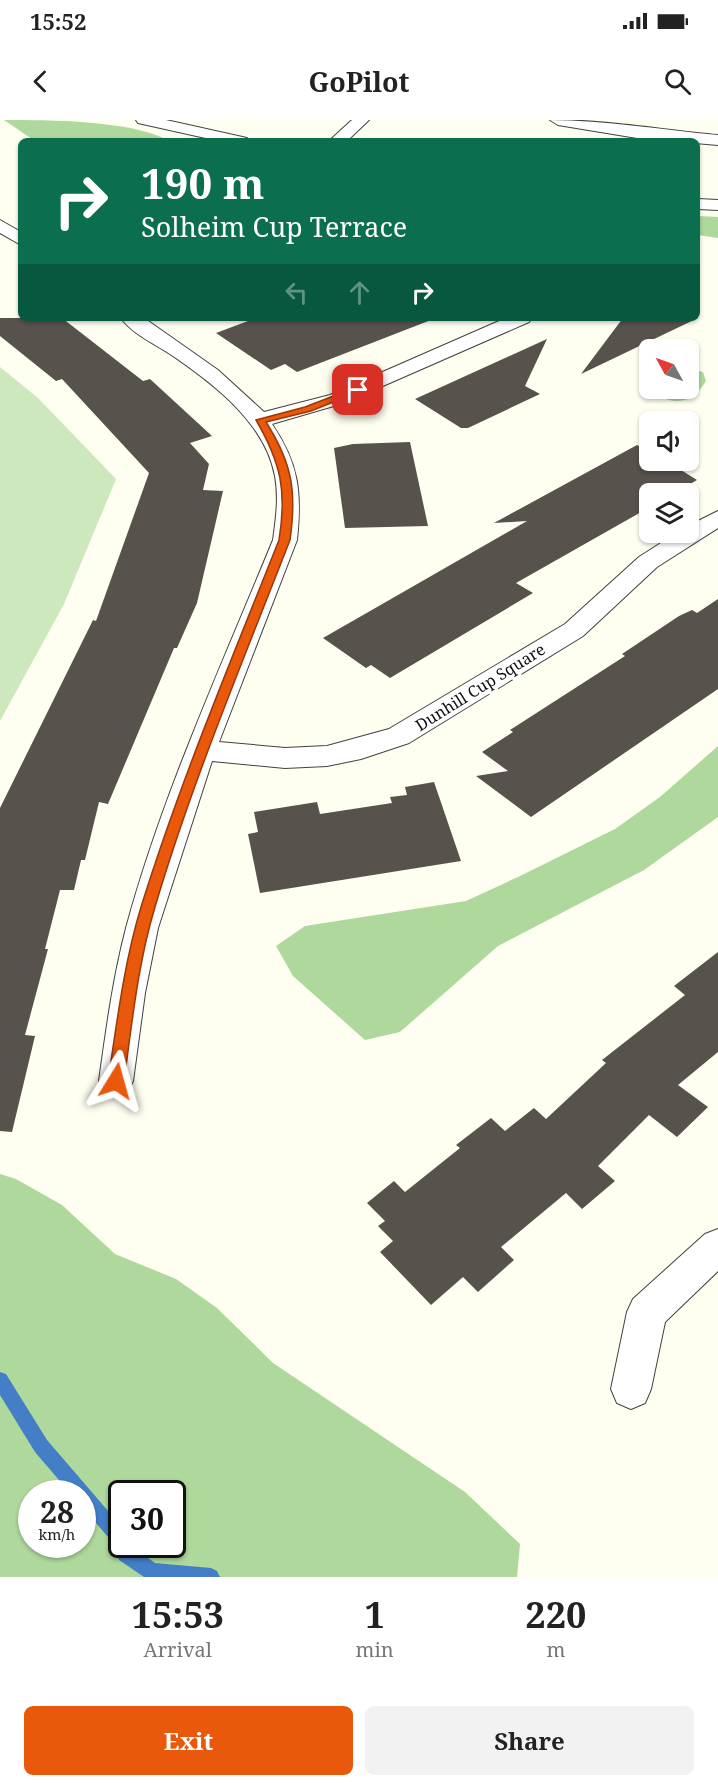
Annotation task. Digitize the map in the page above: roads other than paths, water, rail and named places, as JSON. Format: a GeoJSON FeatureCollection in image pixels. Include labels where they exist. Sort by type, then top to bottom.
{"type":"FeatureCollection","features":[{"type":"Feature","properties":{"kind":"street"},"geometry":{"type":"LineString","coordinates":[[144,120],[228,138]]}},
{"type":"Feature","properties":{"kind":"street"},"geometry":{"type":"LineString","coordinates":[[340,138],[361,120]]}},
{"type":"Feature","properties":{"kind":"street"},"geometry":{"type":"LineString","coordinates":[[558,120],[637,133],[695,138]]}},
{"type":"Feature","properties":{"kind":"street"},"geometry":{"type":"LineString","coordinates":[[700,138],[718,140]]}},
{"type":"Feature","properties":{"kind":"street"},"geometry":{"type":"LineString","coordinates":[[700,204],[718,206]]}},
{"type":"Feature","properties":{"kind":"street"},"geometry":{"type":"LineString","coordinates":[[0,225],[18,238]]}},
{"type":"Feature","properties":{"kind":"street"},"geometry":{"type":"LineString","coordinates":[[116,1081],[130,982],[148,907],[203,750],[285,540],[289,507],[286,476],[277,447],[261,420],[230,389],[135,321]]}},
{"type":"Feature","properties":{"kind":"street"},"geometry":{"type":"LineString","coordinates":[[261,420],[337,399],[515,321]]}},
{"type":"Feature","properties":{"kind":"street","name":"Dunhill Cup Square"},"geometry":{"type":"LineString","coordinates":[[203,750],[285,758],[327,756],[362,749],[399,736],[574,630],[648,562],[718,518]]}},
{"type":"Feature","properties":{"kind":"street"},"geometry":{"type":"LineString","coordinates":[[631,1389],[647,1312],[718,1246]]}},
{"type":"Feature","properties":{"kind":"waterway"},"geometry":{"type":"LineString","coordinates":[[0,1380],[41,1446],[115,1532],[125,1554],[152,1572],[211,1577]]}}]}
